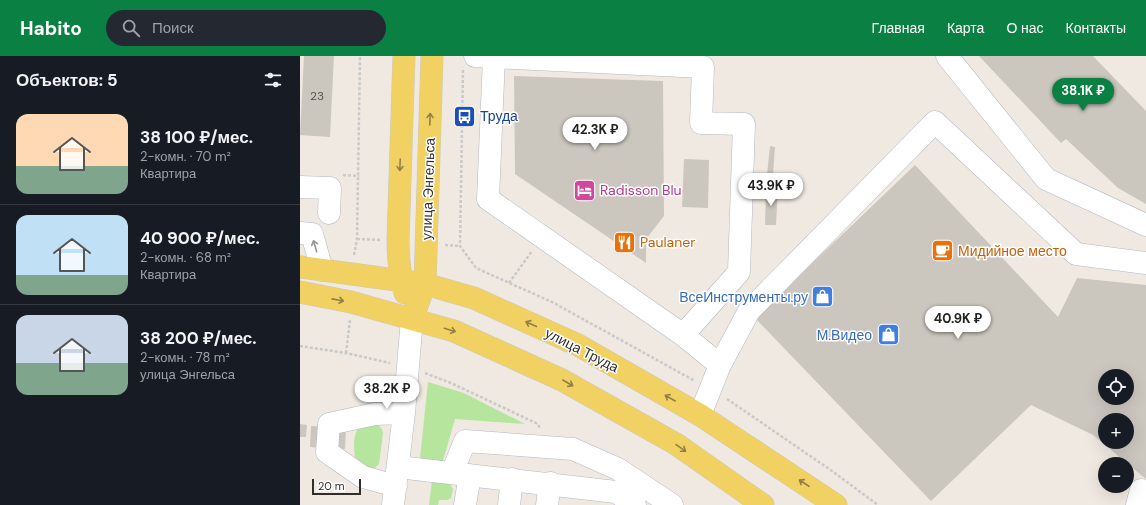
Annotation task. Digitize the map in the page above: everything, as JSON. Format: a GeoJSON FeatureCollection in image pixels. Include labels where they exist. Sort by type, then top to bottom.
{"type":"FeatureCollection","features":[{"type":"Feature","properties":{"kind":"main road","name":"улица Энгельса"},"geometry":{"type":"LineString","coordinates":[[404,56],[398,255],[401,280],[412,319]]}},
{"type":"Feature","properties":{"kind":"main road","name":"улица Энгельса"},"geometry":{"type":"LineString","coordinates":[[412,319],[424,284],[432,56]]}},
{"type":"Feature","properties":{"kind":"main road","name":"улица Труда"},"geometry":{"type":"LineString","coordinates":[[300,267],[424,284],[474,298],[578,345],[700,415],[836,505]]}},
{"type":"Feature","properties":{"kind":"main road"},"geometry":{"type":"LineString","coordinates":[[300,292],[351,302],[454,331],[562,380],[676,444],[763,505]]}},
{"type":"Feature","properties":{"kind":"street"},"geometry":{"type":"LineString","coordinates":[[947,56],[1046,179],[1146,225]]}},
{"type":"Feature","properties":{"kind":"street"},"geometry":{"type":"LineString","coordinates":[[683,335],[739,272],[744,124],[701,123],[703,67],[477,59],[488,199],[683,335],[720,365]]}},
{"type":"Feature","properties":{"kind":"street"},"geometry":{"type":"LineString","coordinates":[[700,415],[720,365],[749,311],[935,122],[1076,254],[1146,262]]}},
{"type":"Feature","properties":{"kind":"street"},"geometry":{"type":"LineString","coordinates":[[300,187],[330,188],[329,213]]}},
{"type":"Feature","properties":{"kind":"street"},"geometry":{"type":"LineString","coordinates":[[300,233],[312,234],[322,270]]}},
{"type":"Feature","properties":{"kind":"street","name":"улица Энгельса"},"geometry":{"type":"LineString","coordinates":[[395,486],[409,368],[412,319]]}},
{"type":"Feature","properties":{"kind":"street"},"geometry":{"type":"LineString","coordinates":[[404,413],[375,414],[329,424],[327,452],[363,476],[395,486],[461,474],[550,483],[616,492],[635,505]]}},
{"type":"Feature","properties":{"kind":"street"},"geometry":{"type":"LineString","coordinates":[[466,505],[461,474],[465,441],[573,449],[618,468],[672,505]]}},
{"type":"Feature","properties":{"kind":"street"},"geometry":{"type":"LineString","coordinates":[[509,505],[512,479]]}},
{"type":"Feature","properties":{"kind":"street"},"geometry":{"type":"LineString","coordinates":[[547,505],[550,483]]}},
{"type":"Feature","properties":{"kind":"path"},"geometry":{"type":"LineString","coordinates":[[357,239],[360,56]]}},
{"type":"Feature","properties":{"kind":"path"},"geometry":{"type":"LineString","coordinates":[[477,59],[460,246],[476,268],[552,302],[710,389],[832,471],[878,505]]}},
{"type":"Feature","properties":{"kind":"path"},"geometry":{"type":"LineString","coordinates":[[509,283],[542,236]]}},
{"type":"Feature","properties":{"kind":"path"},"geometry":{"type":"LineString","coordinates":[[346,352],[350,317]]}},
{"type":"Feature","properties":{"kind":"path"},"geometry":{"type":"LineString","coordinates":[[300,346],[346,352],[409,368],[451,383],[538,424],[547,447]]}},
{"type":"Feature","properties":{"kind":"green space"},"geometry":{"type":"Polygon","coordinates":[[[428,382],[464,393],[525,424],[455,419],[442,463],[422,460],[420,458],[428,382]]]}},
{"type":"Feature","properties":{"kind":"green space"},"geometry":{"type":"Polygon","coordinates":[[[361,425],[378,425],[382,429],[383,433],[379,464],[375,468],[369,468],[355,458],[355,436],[361,425]]]}},
{"type":"Feature","properties":{"kind":"green space"},"geometry":{"type":"Polygon","coordinates":[[[432,480],[450,484],[453,489],[451,498],[447,500],[439,500],[438,505],[429,505],[432,480]]]}},
{"type":"Feature","properties":{"kind":"building"},"geometry":{"type":"Polygon","coordinates":[[[304,56],[334,56],[330,137],[300,135],[304,56]]]}},
{"type":"Feature","properties":{"kind":"building"},"geometry":{"type":"Polygon","coordinates":[[[979,56],[1093,56],[1146,111],[1146,204],[1118,188],[1066,139],[1061,143],[979,56]]]}},
{"type":"Feature","properties":{"kind":"building"},"geometry":{"type":"Polygon","coordinates":[[[514,76],[663,81],[664,216],[646,239],[646,263],[515,174],[514,76]]]}},
{"type":"Feature","properties":{"kind":"building"},"geometry":{"type":"Polygon","coordinates":[[[770,146],[775,147],[773,175],[767,175],[770,146]]]}},
{"type":"Feature","properties":{"kind":"building"},"geometry":{"type":"Polygon","coordinates":[[[684,159],[709,160],[708,208],[682,207],[684,159]]]}},
{"type":"Feature","properties":{"kind":"building"},"geometry":{"type":"Polygon","coordinates":[[[915,165],[1058,317],[1077,278],[1146,285],[1146,479],[1134,469],[1134,457],[1120,457],[1110,449],[1134,449],[1134,413],[1098,413],[1098,439],[1093,435],[1031,405],[931,501],[755,318],[915,165]]]}},
{"type":"Feature","properties":{"kind":"building"},"geometry":{"type":"Polygon","coordinates":[[[766,189],[778,189],[776,225],[765,225],[766,189]]]}},
{"type":"Feature","properties":{"kind":"building"},"geometry":{"type":"Polygon","coordinates":[[[300,424],[307,425],[306,437],[300,437],[300,424]]]}},
{"type":"Feature","properties":{"kind":"building"},"geometry":{"type":"Polygon","coordinates":[[[311,426],[346,428],[345,449],[310,447],[311,426]]]}},
{"type":"Feature","properties":{"kind":"place","name":"Труда"},"geometry":{"type":"Point","coordinates":[464,116]}},
{"type":"Feature","properties":{"kind":"place","name":"Radisson Blu"},"geometry":{"type":"Point","coordinates":[584,190]}},
{"type":"Feature","properties":{"kind":"place","name":"Paulaner"},"geometry":{"type":"Point","coordinates":[625,242]}},
{"type":"Feature","properties":{"kind":"place","name":"Мидийное место"},"geometry":{"type":"Point","coordinates":[943,251]}},
{"type":"Feature","properties":{"kind":"place","name":"ВсеИнструменты.ру"},"geometry":{"type":"Point","coordinates":[823,297]}},
{"type":"Feature","properties":{"kind":"place","name":"М.Видео"},"geometry":{"type":"Point","coordinates":[888,335]}}]}
